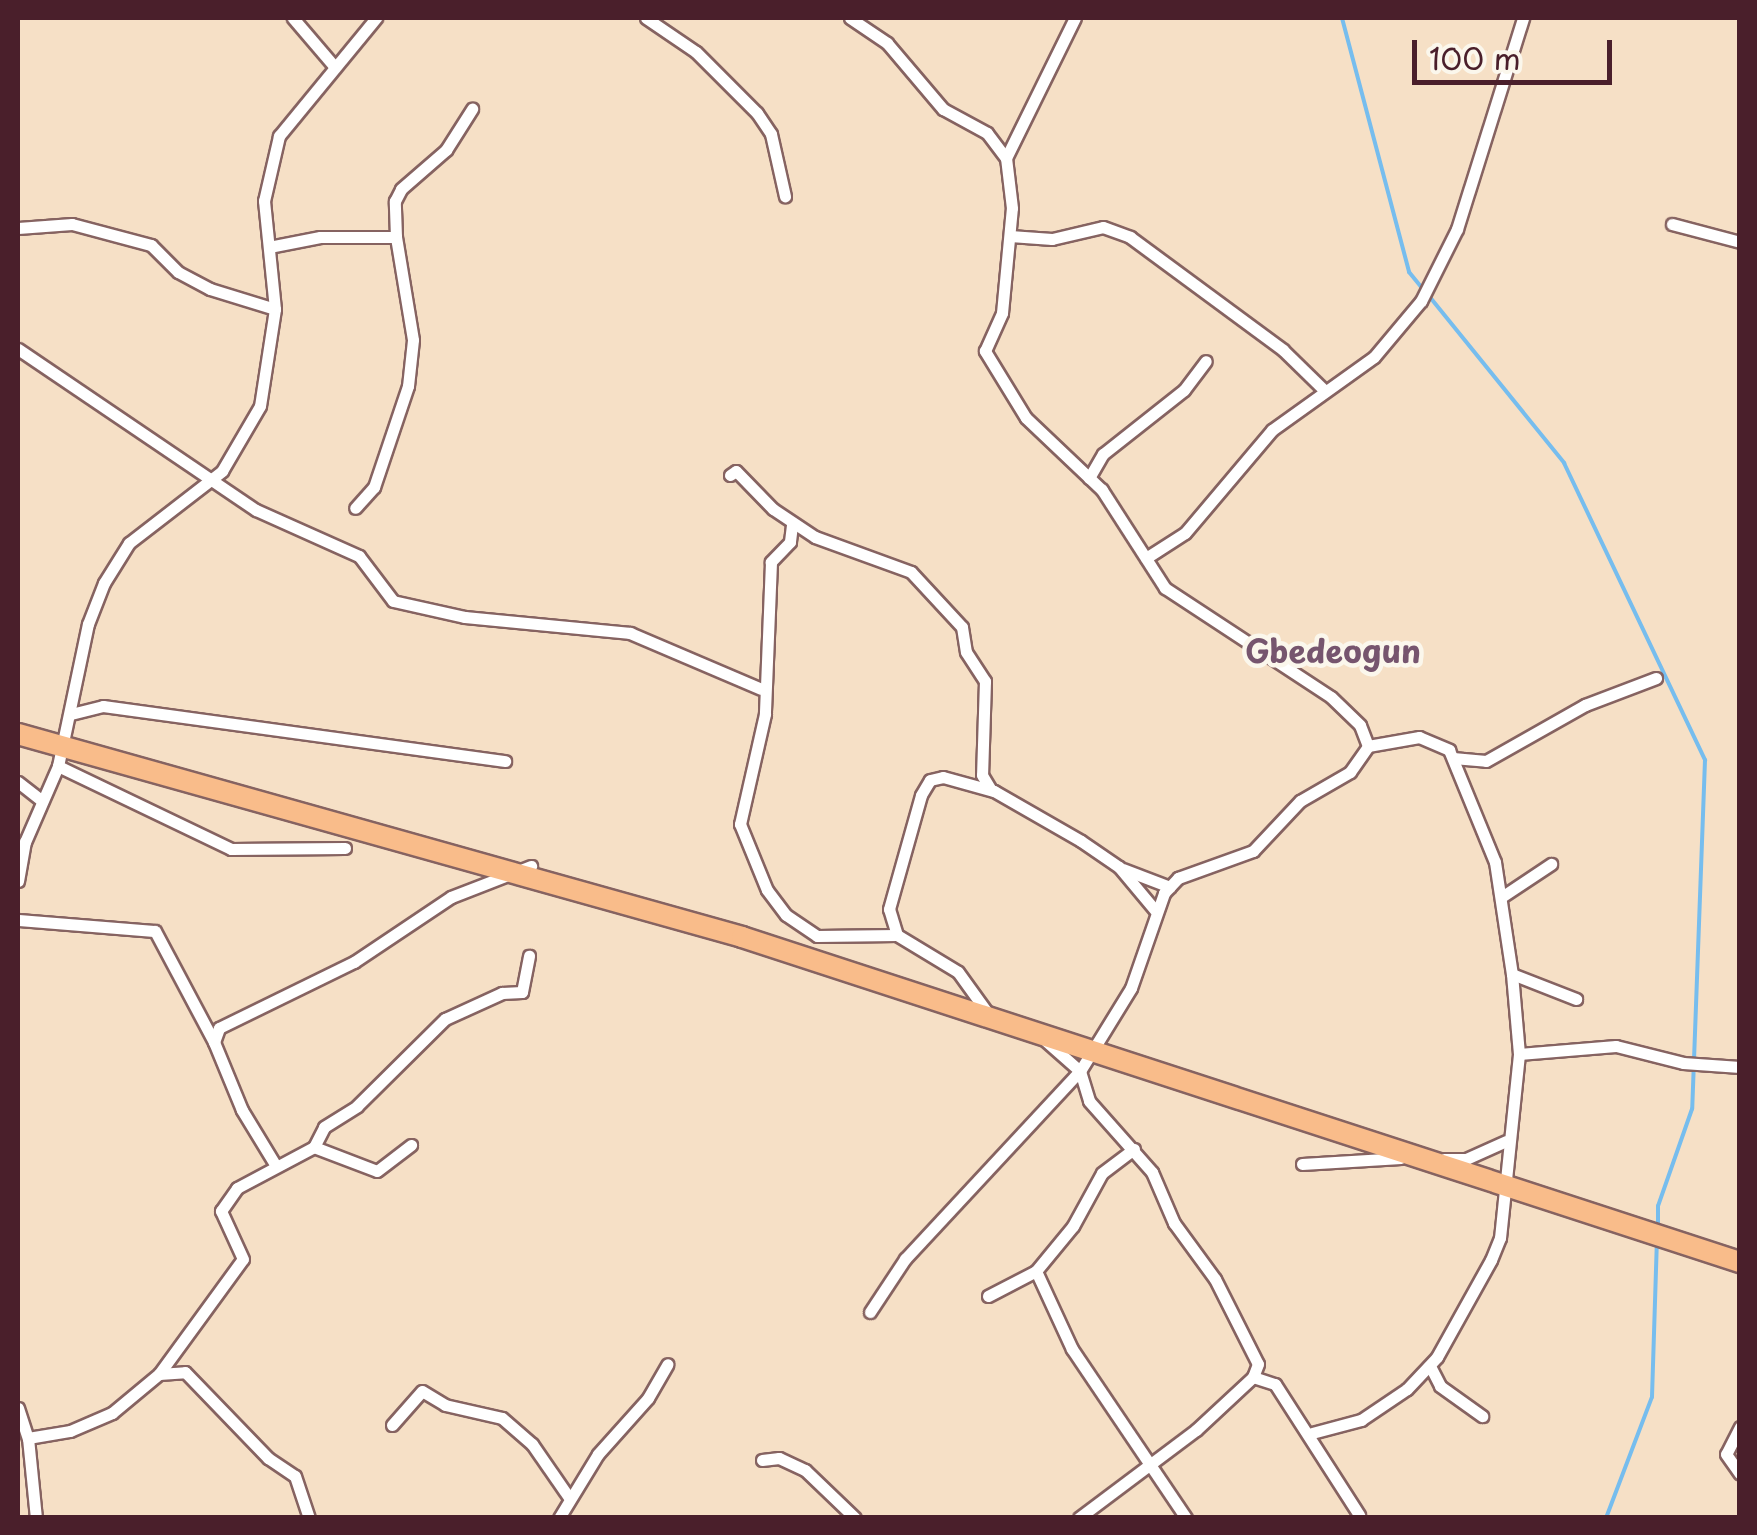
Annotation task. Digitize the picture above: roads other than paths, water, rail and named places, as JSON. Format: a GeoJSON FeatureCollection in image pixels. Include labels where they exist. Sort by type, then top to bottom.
{"type":"FeatureCollection","features":[{"type":"Feature","properties":{"kind":"highway"},"geometry":{"type":"LineString","coordinates":[[18,734],[742,937],[1740,1262]]}},
{"type":"Feature","properties":{"kind":"street"},"geometry":{"type":"LineString","coordinates":[[293,18],[334,66]]}},
{"type":"Feature","properties":{"kind":"street"},"geometry":{"type":"LineString","coordinates":[[18,881],[41,800],[58,766],[88,624],[104,583],[130,543],[211,478],[238,450],[260,406],[274,309],[264,201],[279,136],[376,18]]}},
{"type":"Feature","properties":{"kind":"street"},"geometry":{"type":"LineString","coordinates":[[646,18],[696,52],[756,113],[770,134],[785,196]]}},
{"type":"Feature","properties":{"kind":"street"},"geometry":{"type":"LineString","coordinates":[[850,18],[888,43],[942,108],[987,133],[1006,158]]}},
{"type":"Feature","properties":{"kind":"street"},"geometry":{"type":"LineString","coordinates":[[1075,18],[1006,158],[1010,236],[1002,314],[985,351],[1026,418],[1089,478],[1165,588],[1331,697],[1360,725],[1368,746]]}},
{"type":"Feature","properties":{"kind":"street"},"geometry":{"type":"LineString","coordinates":[[1146,558],[1184,534],[1261,442],[1324,390],[1374,356],[1422,301],[1442,264],[1522,18]]}},
{"type":"Feature","properties":{"kind":"street"},"geometry":{"type":"LineString","coordinates":[[355,508],[374,487],[408,386],[412,340],[396,237],[395,201],[402,189],[446,150],[472,109]]}},
{"type":"Feature","properties":{"kind":"street"},"geometry":{"type":"LineString","coordinates":[[18,228],[72,224],[152,245],[194,281],[274,309]]}},
{"type":"Feature","properties":{"kind":"street"},"geometry":{"type":"LineString","coordinates":[[1672,224],[1740,242]]}},
{"type":"Feature","properties":{"kind":"street"},"geometry":{"type":"LineString","coordinates":[[1010,236],[1052,240],[1103,227],[1130,236],[1283,350],[1324,390]]}},
{"type":"Feature","properties":{"kind":"street"},"geometry":{"type":"LineString","coordinates":[[269,247],[320,237],[396,237]]}},
{"type":"Feature","properties":{"kind":"street"},"geometry":{"type":"LineString","coordinates":[[18,349],[256,510],[359,556],[393,601],[465,617],[630,633],[761,690]]}},
{"type":"Feature","properties":{"kind":"street"},"geometry":{"type":"LineString","coordinates":[[1089,478],[1103,454],[1184,390],[1206,361]]}},
{"type":"Feature","properties":{"kind":"street"},"geometry":{"type":"LineString","coordinates":[[730,475],[736,471],[792,525],[911,572],[962,627],[966,652],[986,680],[982,775],[992,790]]}},
{"type":"Feature","properties":{"kind":"street"},"geometry":{"type":"LineString","coordinates":[[792,525],[790,542],[771,562],[761,690],[765,714],[740,824],[767,890],[786,915],[817,936],[896,935],[958,972],[989,1015],[1036,1032],[1080,1070],[1089,1101],[1134,1150],[1244,1330],[1259,1373],[1312,1434],[1360,1515]]}},
{"type":"Feature","properties":{"kind":"street"},"geometry":{"type":"LineString","coordinates":[[1453,758],[1486,761],[1585,705],[1656,678]]}},
{"type":"Feature","properties":{"kind":"street"},"geometry":{"type":"LineString","coordinates":[[71,714],[103,706],[505,761]]}},
{"type":"Feature","properties":{"kind":"street"},"geometry":{"type":"LineString","coordinates":[[870,1312],[905,1259],[1080,1070],[1131,988],[1155,910],[1170,887],[1253,851],[1300,801],[1350,772],[1368,746],[1419,737],[1438,741],[1453,758],[1503,896],[1518,1054],[1506,1142],[1500,1238],[1430,1366],[1361,1420],[1312,1434]]}},
{"type":"Feature","properties":{"kind":"street"},"geometry":{"type":"LineString","coordinates":[[58,766],[231,849],[345,848]]}},
{"type":"Feature","properties":{"kind":"street"},"geometry":{"type":"LineString","coordinates":[[896,935],[889,910],[930,780],[992,790],[1119,867],[1170,887]]}},
{"type":"Feature","properties":{"kind":"street"},"geometry":{"type":"LineString","coordinates":[[18,782],[41,800]]}},
{"type":"Feature","properties":{"kind":"street"},"geometry":{"type":"LineString","coordinates":[[1503,896],[1552,864]]}},
{"type":"Feature","properties":{"kind":"street"},"geometry":{"type":"LineString","coordinates":[[214,1042],[219,1028],[239,1015],[354,962],[451,897],[531,866]]}},
{"type":"Feature","properties":{"kind":"street"},"geometry":{"type":"LineString","coordinates":[[1119,867],[1155,910]]}},
{"type":"Feature","properties":{"kind":"street"},"geometry":{"type":"LineString","coordinates":[[18,920],[155,930],[214,1042],[242,1110],[276,1166]]}},
{"type":"Feature","properties":{"kind":"street"},"geometry":{"type":"LineString","coordinates":[[28,1438],[112,1413],[158,1374],[243,1260],[221,1210],[224,1202],[276,1166],[314,1147],[324,1127],[357,1106],[445,1019],[502,992],[522,992],[529,956]]}},
{"type":"Feature","properties":{"kind":"street"},"geometry":{"type":"LineString","coordinates":[[1512,974],[1576,999]]}},
{"type":"Feature","properties":{"kind":"street"},"geometry":{"type":"LineString","coordinates":[[1518,1054],[1616,1046],[1682,1063],[1740,1067]]}},
{"type":"Feature","properties":{"kind":"street"},"geometry":{"type":"LineString","coordinates":[[1302,1164],[1466,1159],[1506,1142]]}},
{"type":"Feature","properties":{"kind":"street"},"geometry":{"type":"LineString","coordinates":[[314,1147],[377,1170],[411,1145]]}},
{"type":"Feature","properties":{"kind":"street"},"geometry":{"type":"LineString","coordinates":[[988,1296],[1036,1271],[1066,1237],[1102,1173],[1134,1150]]}},
{"type":"Feature","properties":{"kind":"street"},"geometry":{"type":"LineString","coordinates":[[1036,1271],[1072,1349],[1131,1427],[1141,1453],[1154,1462],[1186,1518]]}},
{"type":"Feature","properties":{"kind":"street"},"geometry":{"type":"LineString","coordinates":[[559,1518],[568,1496],[668,1364]]}},
{"type":"Feature","properties":{"kind":"street"},"geometry":{"type":"LineString","coordinates":[[1430,1366],[1440,1386],[1482,1416]]}},
{"type":"Feature","properties":{"kind":"street"},"geometry":{"type":"LineString","coordinates":[[158,1374],[185,1372],[268,1458],[295,1476],[308,1518]]}},
{"type":"Feature","properties":{"kind":"street"},"geometry":{"type":"LineString","coordinates":[[1080,1518],[1154,1462],[1259,1373]]}},
{"type":"Feature","properties":{"kind":"street"},"geometry":{"type":"LineString","coordinates":[[392,1425],[422,1391],[445,1405],[502,1418],[532,1444],[568,1496]]}},
{"type":"Feature","properties":{"kind":"street"},"geometry":{"type":"LineString","coordinates":[[18,1408],[28,1438],[36,1518]]}},
{"type":"Feature","properties":{"kind":"street"},"geometry":{"type":"LineString","coordinates":[[1740,1428],[1726,1454],[1740,1474]]}},
{"type":"Feature","properties":{"kind":"street"},"geometry":{"type":"LineString","coordinates":[[762,1460],[779,1458],[805,1470],[855,1518]]}},
{"type":"Feature","properties":{"kind":"waterway"},"geometry":{"type":"LineString","coordinates":[[1342,18],[1409,272],[1423,289]]}},
{"type":"Feature","properties":{"kind":"waterway"},"geometry":{"type":"LineString","coordinates":[[1429,296],[1564,463],[1705,760],[1692,1109],[1658,1206],[1658,1227]]}},
{"type":"Feature","properties":{"kind":"waterway"},"geometry":{"type":"LineString","coordinates":[[1606,1518],[1652,1397],[1657,1241]]}},
{"type":"Feature","properties":{"kind":"district","name":"Gbedeogun"},"geometry":{"type":"Point","coordinates":[1333,650]}}]}
